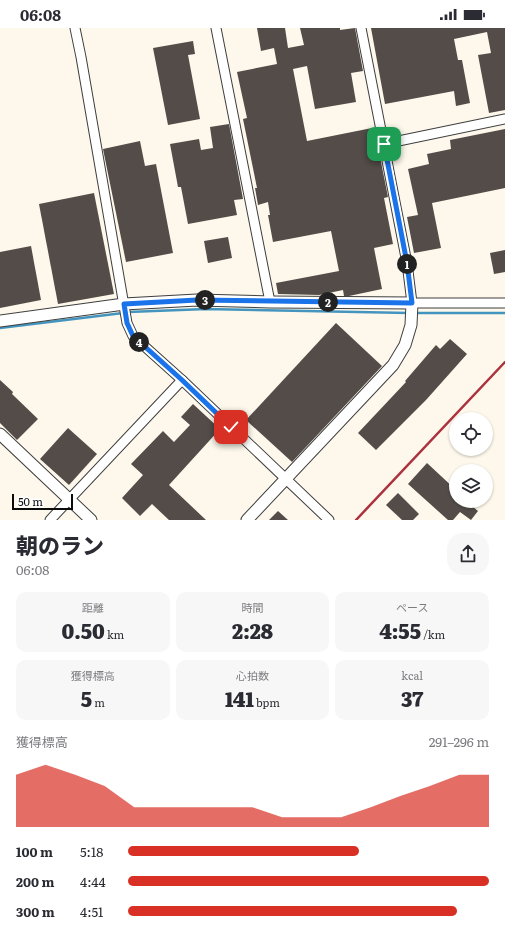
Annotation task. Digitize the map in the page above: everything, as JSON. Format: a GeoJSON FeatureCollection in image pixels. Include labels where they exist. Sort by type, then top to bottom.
{"type":"FeatureCollection","features":[{"type":"Feature","properties":{"kind":"street"},"geometry":{"type":"LineString","coordinates":[[75,28],[83,64],[127,323],[133,336],[182,380],[329,520]]}},
{"type":"Feature","properties":{"kind":"street"},"geometry":{"type":"LineString","coordinates":[[216,28],[270,302]]}},
{"type":"Feature","properties":{"kind":"street"},"geometry":{"type":"LineString","coordinates":[[247,520],[393,365],[406,346],[411,325],[412,303],[407,263],[361,28]]}},
{"type":"Feature","properties":{"kind":"street"},"geometry":{"type":"LineString","coordinates":[[384,144],[505,119]]}},
{"type":"Feature","properties":{"kind":"street"},"geometry":{"type":"LineString","coordinates":[[0,321],[124,304],[197,300],[270,302],[505,303]]}},
{"type":"Feature","properties":{"kind":"street"},"geometry":{"type":"LineString","coordinates":[[50,520],[182,380]]}},
{"type":"Feature","properties":{"kind":"street"},"geometry":{"type":"LineString","coordinates":[[0,434],[91,520]]}},
{"type":"Feature","properties":{"kind":"building"},"geometry":{"type":"Polygon","coordinates":[[[257,28],[285,28],[288,48],[304,45],[300,28],[340,28],[340,30],[355,28],[363,71],[351,73],[356,102],[315,109],[307,66],[293,69],[307,141],[372,128],[377,152],[379,152],[388,197],[384,198],[393,244],[374,248],[382,289],[349,296],[344,296],[343,290],[319,295],[278,294],[276,283],[339,271],[331,231],[273,242],[268,215],[270,215],[268,202],[258,205],[255,188],[257,188],[243,119],[247,118],[237,72],[277,64],[274,48],[261,51],[257,28]]]}},
{"type":"Feature","properties":{"kind":"building"},"geometry":{"type":"Polygon","coordinates":[[[371,28],[505,28],[505,110],[489,113],[478,55],[491,53],[487,32],[454,39],[458,60],[462,60],[470,103],[456,106],[454,91],[385,104],[371,28]]]}},
{"type":"Feature","properties":{"kind":"building"},"geometry":{"type":"Polygon","coordinates":[[[193,41],[195,54],[188,55],[200,119],[168,125],[153,48],[193,41]]]}},
{"type":"Feature","properties":{"kind":"building"},"geometry":{"type":"Polygon","coordinates":[[[229,124],[243,199],[234,200],[237,215],[188,224],[181,187],[178,187],[170,144],[199,139],[201,150],[213,148],[210,127],[229,124]]]}},
{"type":"Feature","properties":{"kind":"building"},"geometry":{"type":"Polygon","coordinates":[[[505,129],[505,188],[432,203],[441,248],[414,253],[407,217],[418,215],[408,169],[429,164],[427,154],[451,149],[450,140],[505,129]]]}},
{"type":"Feature","properties":{"kind":"building"},"geometry":{"type":"Polygon","coordinates":[[[140,141],[145,166],[156,164],[173,253],[126,262],[103,149],[140,141]]]}},
{"type":"Feature","properties":{"kind":"building"},"geometry":{"type":"Polygon","coordinates":[[[94,193],[114,294],[58,304],[39,204],[94,193]]]}},
{"type":"Feature","properties":{"kind":"building"},"geometry":{"type":"Polygon","coordinates":[[[228,237],[232,258],[208,263],[204,241],[228,237]]]}},
{"type":"Feature","properties":{"kind":"building"},"geometry":{"type":"Polygon","coordinates":[[[31,246],[41,300],[0,308],[0,252],[31,246]]]}},
{"type":"Feature","properties":{"kind":"building"},"geometry":{"type":"Polygon","coordinates":[[[505,250],[505,272],[494,274],[490,253],[505,250]]]}},
{"type":"Feature","properties":{"kind":"building"},"geometry":{"type":"Polygon","coordinates":[[[336,323],[382,366],[292,462],[246,420],[336,323]]]}},
{"type":"Feature","properties":{"kind":"building"},"geometry":{"type":"Polygon","coordinates":[[[450,339],[467,354],[426,400],[376,450],[358,433],[406,382],[405,381],[436,345],[440,349],[450,339]]]}},
{"type":"Feature","properties":{"kind":"building"},"geometry":{"type":"Polygon","coordinates":[[[0,380],[38,419],[17,440],[0,423],[0,380]]]}},
{"type":"Feature","properties":{"kind":"building"},"geometry":{"type":"Polygon","coordinates":[[[193,404],[220,429],[169,485],[206,520],[169,520],[152,504],[140,516],[122,498],[143,475],[131,464],[163,431],[174,442],[190,425],[181,417],[193,404]]]}},
{"type":"Feature","properties":{"kind":"building"},"geometry":{"type":"Polygon","coordinates":[[[68,428],[97,454],[69,485],[40,459],[68,428]]]}},
{"type":"Feature","properties":{"kind":"building"},"geometry":{"type":"Polygon","coordinates":[[[427,463],[449,483],[449,508],[474,508],[478,511],[471,520],[460,512],[453,520],[448,520],[408,484],[427,463]]]}},
{"type":"Feature","properties":{"kind":"building"},"geometry":{"type":"Polygon","coordinates":[[[398,493],[419,514],[413,520],[402,520],[386,505],[398,493]]]}},
{"type":"Feature","properties":{"kind":"building"},"geometry":{"type":"Polygon","coordinates":[[[278,511],[288,520],[269,520],[278,511]]]}},
{"type":"Feature","properties":{"kind":"waterway"},"geometry":{"type":"LineString","coordinates":[[128,312],[206,309],[409,313]]}},
{"type":"Feature","properties":{"kind":"waterway"},"geometry":{"type":"LineString","coordinates":[[0,328],[123,313]]}},
{"type":"Feature","properties":{"kind":"waterway"},"geometry":{"type":"LineString","coordinates":[[416,313],[505,313]]}},
{"type":"Feature","properties":{"kind":"railway"},"geometry":{"type":"LineString","coordinates":[[356,520],[505,362]]}},
{"type":"Feature","properties":{"kind":"route"},"geometry":{"type":"LineString","coordinates":[[231,427],[133,336],[127,323],[124,304],[197,300],[412,303],[407,263],[384,144]]}}]}
